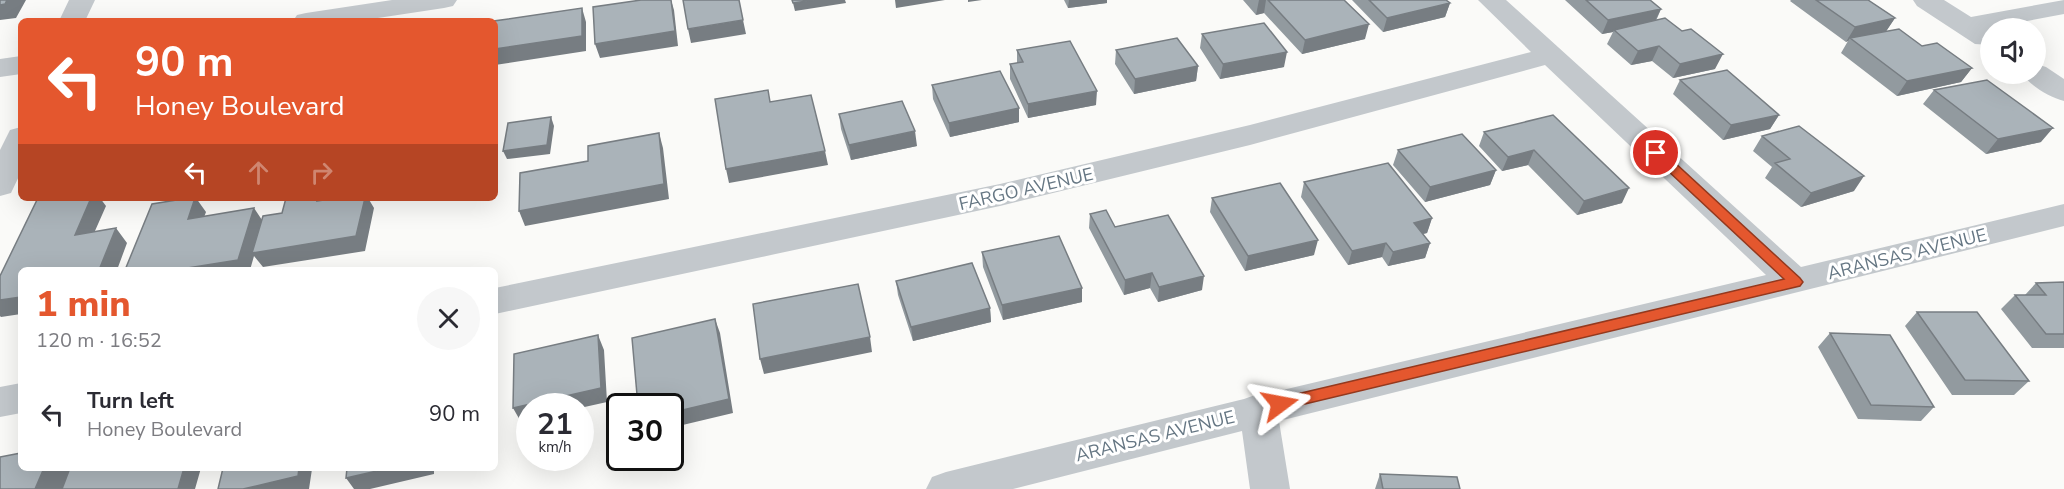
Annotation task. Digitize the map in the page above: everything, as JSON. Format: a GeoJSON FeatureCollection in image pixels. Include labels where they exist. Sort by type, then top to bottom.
{"type":"FeatureCollection","features":[{"type":"Feature","properties":{"kind":"street"},"geometry":{"type":"LineString","coordinates":[[73,18],[82,0]]}},
{"type":"Feature","properties":{"kind":"street"},"geometry":{"type":"LineString","coordinates":[[326,18],[444,0]]}},
{"type":"Feature","properties":{"kind":"street"},"geometry":{"type":"LineString","coordinates":[[1491,0],[1796,282]]}},
{"type":"Feature","properties":{"kind":"street"},"geometry":{"type":"LineString","coordinates":[[1926,0],[1980,35]]}},
{"type":"Feature","properties":{"kind":"street"},"geometry":{"type":"LineString","coordinates":[[1966,26],[2064,6]]}},
{"type":"Feature","properties":{"kind":"street","name":"FARGO AVENUE"},"geometry":{"type":"LineString","coordinates":[[498,300],[1000,195],[1250,135],[1552,56]]}},
{"type":"Feature","properties":{"kind":"street"},"geometry":{"type":"LineString","coordinates":[[0,68],[18,65]]}},
{"type":"Feature","properties":{"kind":"street"},"geometry":{"type":"LineString","coordinates":[[2046,80],[2064,92]]}},
{"type":"Feature","properties":{"kind":"street"},"geometry":{"type":"LineString","coordinates":[[0,184],[18,144]]}},
{"type":"Feature","properties":{"kind":"street","name":"ARANSAS AVENUE"},"geometry":{"type":"LineString","coordinates":[[946,489],[1258,410],[1796,282],[2064,215]]}},
{"type":"Feature","properties":{"kind":"street"},"geometry":{"type":"LineString","coordinates":[[0,402],[18,399]]}},
{"type":"Feature","properties":{"kind":"street"},"geometry":{"type":"LineString","coordinates":[[1258,410],[1270,489]]}},
{"type":"Feature","properties":{"kind":"building"},"geometry":{"type":"Polygon","coordinates":[[[0,0],[7,0],[5,4],[0,5],[0,0]]]}},
{"type":"Feature","properties":{"kind":"building"},"geometry":{"type":"Polygon","coordinates":[[[641,0],[671,0],[675,31],[595,44],[593,7],[641,0]]]}},
{"type":"Feature","properties":{"kind":"building"},"geometry":{"type":"Polygon","coordinates":[[[683,0],[739,0],[743,20],[688,29],[683,0]]]}},
{"type":"Feature","properties":{"kind":"building"},"geometry":{"type":"Polygon","coordinates":[[[792,0],[814,0],[793,3],[792,0]]]}},
{"type":"Feature","properties":{"kind":"building"},"geometry":{"type":"Polygon","coordinates":[[[1268,0],[1344,0],[1369,24],[1305,40],[1268,0]]]}},
{"type":"Feature","properties":{"kind":"building"},"geometry":{"type":"Polygon","coordinates":[[[1369,0],[1446,0],[1450,3],[1387,18],[1369,0]]]}},
{"type":"Feature","properties":{"kind":"building"},"geometry":{"type":"Polygon","coordinates":[[[1586,0],[1650,0],[1661,9],[1608,20],[1586,0]]]}},
{"type":"Feature","properties":{"kind":"building"},"geometry":{"type":"Polygon","coordinates":[[[1816,0],[1868,0],[1895,18],[1855,27],[1816,0]]]}},
{"type":"Feature","properties":{"kind":"building"},"geometry":{"type":"Polygon","coordinates":[[[582,8],[582,36],[498,49],[498,20],[582,8]]]}},
{"type":"Feature","properties":{"kind":"building"},"geometry":{"type":"Polygon","coordinates":[[[1665,18],[1682,31],[1691,29],[1723,54],[1680,64],[1659,46],[1638,51],[1614,30],[1665,18]]]}},
{"type":"Feature","properties":{"kind":"building"},"geometry":{"type":"Polygon","coordinates":[[[1264,23],[1287,52],[1223,64],[1202,34],[1264,23]]]}},
{"type":"Feature","properties":{"kind":"building"},"geometry":{"type":"Polygon","coordinates":[[[1899,29],[1922,46],[1937,43],[1972,68],[1907,81],[1850,38],[1899,29]]]}},
{"type":"Feature","properties":{"kind":"building"},"geometry":{"type":"Polygon","coordinates":[[[1177,38],[1198,66],[1135,79],[1116,50],[1177,38]]]}},
{"type":"Feature","properties":{"kind":"building"},"geometry":{"type":"Polygon","coordinates":[[[1070,41],[1097,91],[1028,104],[1010,64],[1023,62],[1017,50],[1070,41]]]}},
{"type":"Feature","properties":{"kind":"building"},"geometry":{"type":"Polygon","coordinates":[[[1727,70],[1779,115],[1731,125],[1680,80],[1727,70]]]}},
{"type":"Feature","properties":{"kind":"building"},"geometry":{"type":"Polygon","coordinates":[[[1000,71],[1019,108],[949,123],[932,85],[1000,71]]]}},
{"type":"Feature","properties":{"kind":"building"},"geometry":{"type":"Polygon","coordinates":[[[1980,81],[1980,84],[1992,84],[2053,128],[1998,139],[1934,90],[1980,81]]]}},
{"type":"Feature","properties":{"kind":"building"},"geometry":{"type":"Polygon","coordinates":[[[768,90],[770,102],[811,95],[825,151],[726,169],[715,99],[768,90]]]}},
{"type":"Feature","properties":{"kind":"building"},"geometry":{"type":"Polygon","coordinates":[[[902,101],[915,131],[849,145],[839,114],[902,101]]]}},
{"type":"Feature","properties":{"kind":"building"},"geometry":{"type":"Polygon","coordinates":[[[1553,115],[1629,188],[1584,201],[1534,150],[1508,157],[1484,132],[1553,115]]]}},
{"type":"Feature","properties":{"kind":"building"},"geometry":{"type":"Polygon","coordinates":[[[551,117],[547,145],[503,151],[508,123],[551,117]]]}},
{"type":"Feature","properties":{"kind":"building"},"geometry":{"type":"Polygon","coordinates":[[[1799,126],[1864,176],[1811,193],[1775,163],[1790,159],[1762,136],[1799,126]]]}},
{"type":"Feature","properties":{"kind":"building"},"geometry":{"type":"Polygon","coordinates":[[[659,133],[664,184],[519,211],[520,173],[588,161],[588,146],[659,133]]]}},
{"type":"Feature","properties":{"kind":"building"},"geometry":{"type":"Polygon","coordinates":[[[1462,134],[1496,170],[1430,187],[1398,150],[1462,134]]]}},
{"type":"Feature","properties":{"kind":"building"},"geometry":{"type":"Polygon","coordinates":[[[1388,163],[1432,218],[1414,223],[1430,243],[1393,252],[1386,243],[1352,251],[1304,182],[1388,163]]]}},
{"type":"Feature","properties":{"kind":"building"},"geometry":{"type":"Polygon","coordinates":[[[1280,183],[1318,240],[1248,256],[1212,198],[1280,183]]]}},
{"type":"Feature","properties":{"kind":"building"},"geometry":{"type":"Polygon","coordinates":[[[37,201],[90,201],[75,235],[116,228],[100,267],[18,267],[18,297],[0,300],[0,276],[37,201]]]}},
{"type":"Feature","properties":{"kind":"building"},"geometry":{"type":"Polygon","coordinates":[[[194,201],[188,219],[254,208],[238,260],[194,267],[126,267],[152,204],[194,201]]]}},
{"type":"Feature","properties":{"kind":"building"},"geometry":{"type":"Polygon","coordinates":[[[285,201],[364,201],[356,236],[252,253],[263,216],[282,213],[285,201]]]}},
{"type":"Feature","properties":{"kind":"building"},"geometry":{"type":"Polygon","coordinates":[[[1106,210],[1115,227],[1168,215],[1204,276],[1159,287],[1152,273],[1125,280],[1090,214],[1106,210]]]}},
{"type":"Feature","properties":{"kind":"building"},"geometry":{"type":"Polygon","coordinates":[[[1059,236],[1082,288],[1002,305],[982,252],[1059,236]]]}},
{"type":"Feature","properties":{"kind":"building"},"geometry":{"type":"Polygon","coordinates":[[[972,263],[990,308],[911,327],[896,281],[972,263]]]}},
{"type":"Feature","properties":{"kind":"building"},"geometry":{"type":"Polygon","coordinates":[[[2064,282],[2064,334],[2046,334],[2015,295],[2046,295],[2036,283],[2064,282]]]}},
{"type":"Feature","properties":{"kind":"building"},"geometry":{"type":"Polygon","coordinates":[[[858,284],[870,337],[760,359],[753,304],[858,284]]]}},
{"type":"Feature","properties":{"kind":"building"},"geometry":{"type":"Polygon","coordinates":[[[1917,312],[1977,312],[2029,381],[1965,380],[1917,312]]]}},
{"type":"Feature","properties":{"kind":"building"},"geometry":{"type":"Polygon","coordinates":[[[715,319],[729,399],[684,410],[684,393],[637,393],[632,338],[715,319]]]}},
{"type":"Feature","properties":{"kind":"building"},"geometry":{"type":"Polygon","coordinates":[[[1830,333],[1890,335],[1934,407],[1871,405],[1830,333]]]}},
{"type":"Feature","properties":{"kind":"building"},"geometry":{"type":"Polygon","coordinates":[[[598,335],[601,388],[579,393],[516,393],[516,407],[513,408],[514,354],[598,335]]]}},
{"type":"Feature","properties":{"kind":"building"},"geometry":{"type":"Polygon","coordinates":[[[18,454],[18,471],[43,471],[35,489],[0,489],[0,457],[18,454]]]}},
{"type":"Feature","properties":{"kind":"building"},"geometry":{"type":"Polygon","coordinates":[[[69,471],[183,471],[178,489],[62,489],[69,471]]]}},
{"type":"Feature","properties":{"kind":"building"},"geometry":{"type":"Polygon","coordinates":[[[222,471],[299,471],[298,476],[243,489],[218,489],[222,471]]]}},
{"type":"Feature","properties":{"kind":"building"},"geometry":{"type":"Polygon","coordinates":[[[347,471],[377,471],[346,478],[347,471]]]}},
{"type":"Feature","properties":{"kind":"building"},"geometry":{"type":"Polygon","coordinates":[[[1380,474],[1457,477],[1460,489],[1383,489],[1380,474]]]}},
{"type":"Feature","properties":{"kind":"route"},"geometry":{"type":"LineString","coordinates":[[1280,404],[1796,282],[1656,153]]}}]}
